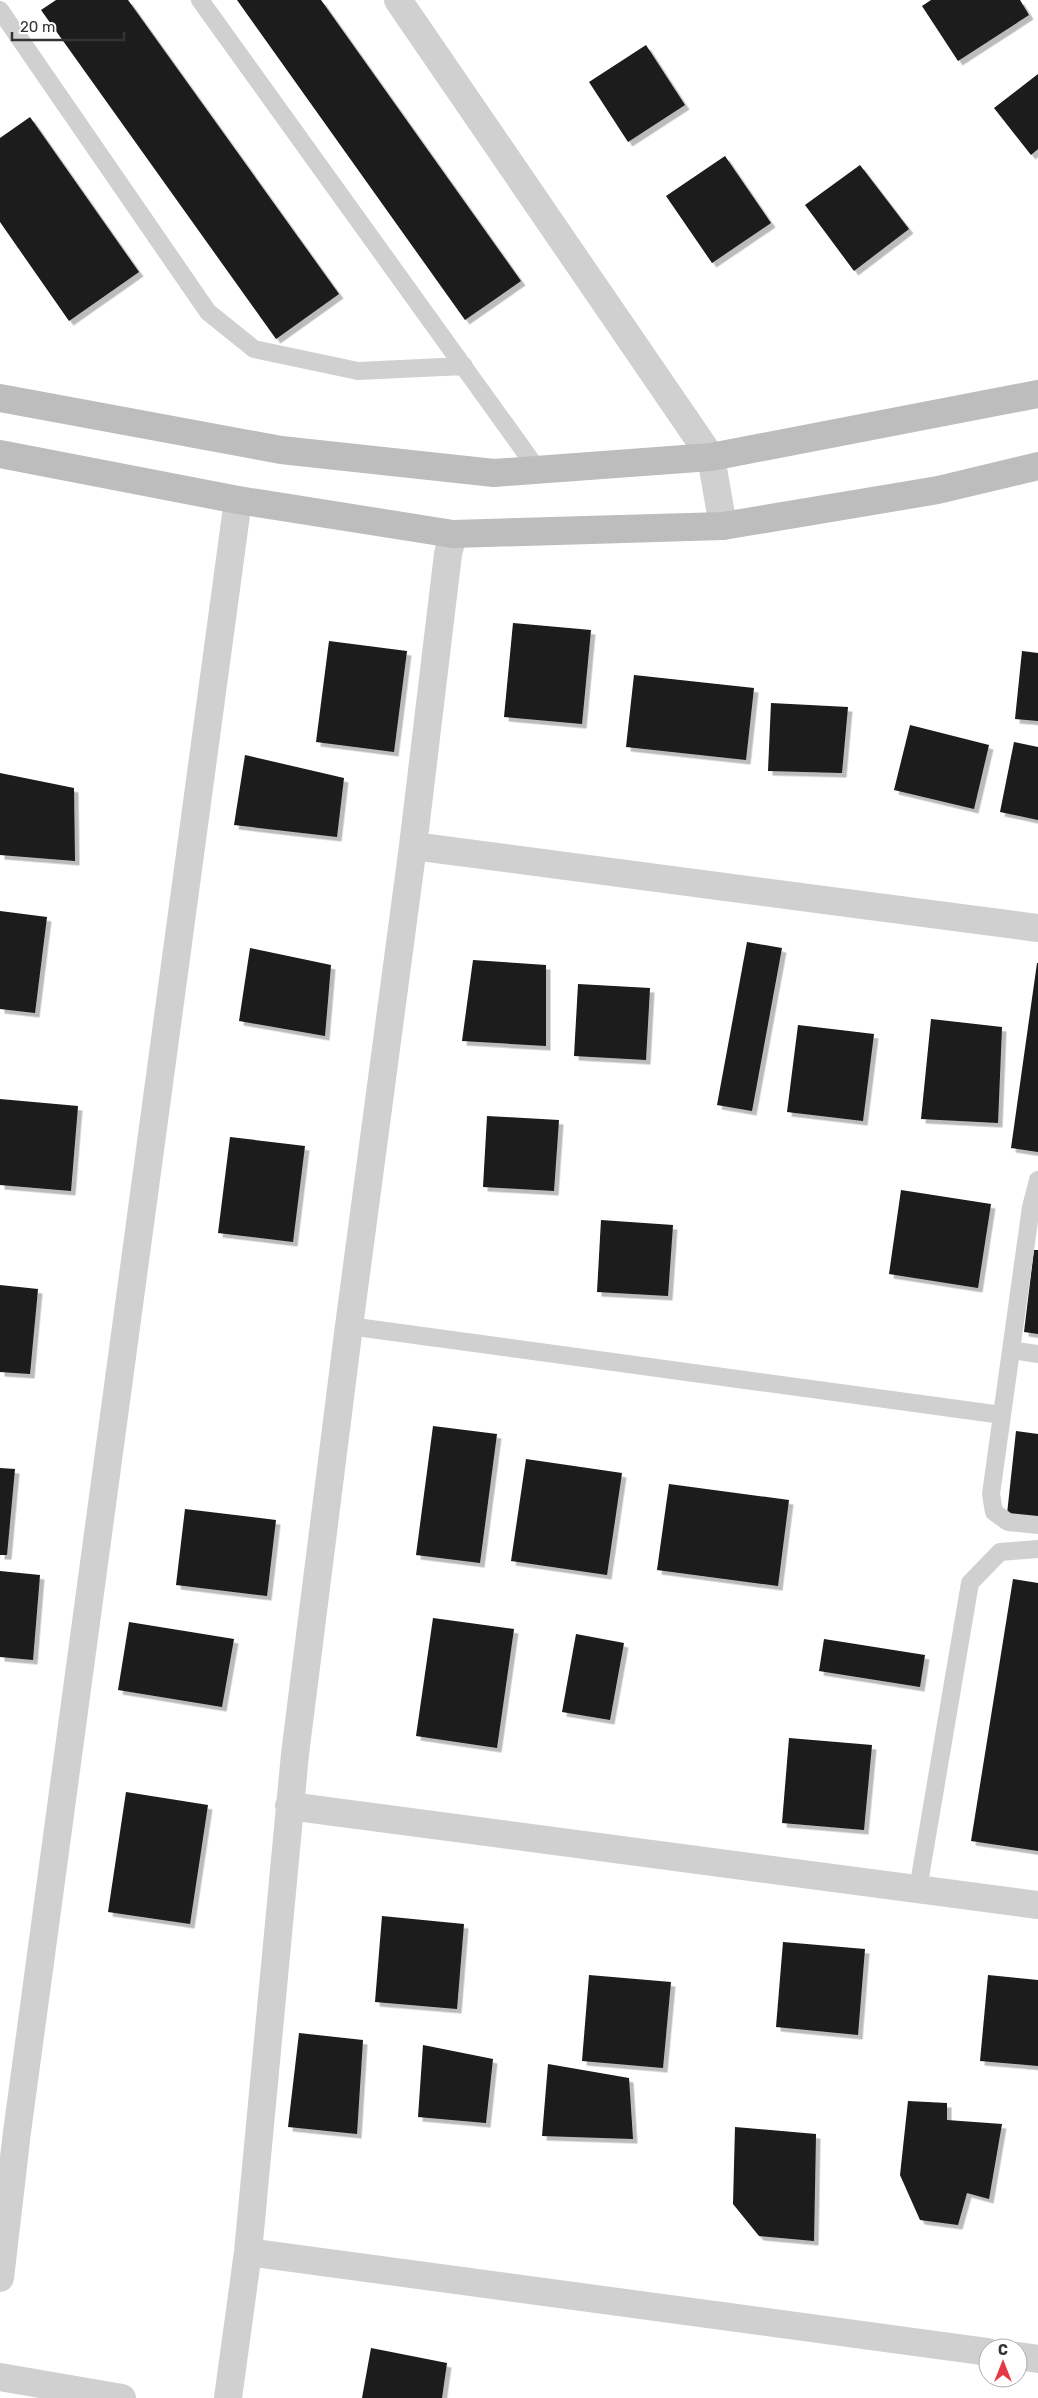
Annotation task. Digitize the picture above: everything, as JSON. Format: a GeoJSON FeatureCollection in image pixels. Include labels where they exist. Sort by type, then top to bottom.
{"type":"FeatureCollection","features":[{"type":"Feature","properties":{"kind":"main road"},"geometry":{"type":"LineString","coordinates":[[0,398],[281,450],[494,473],[711,457],[1038,394]]}},
{"type":"Feature","properties":{"kind":"main road"},"geometry":{"type":"LineString","coordinates":[[0,454],[238,500],[453,534],[723,526],[938,490],[1038,466]]}},
{"type":"Feature","properties":{"kind":"street"},"geometry":{"type":"LineString","coordinates":[[398,0],[711,457],[723,526]]}},
{"type":"Feature","properties":{"kind":"street"},"geometry":{"type":"LineString","coordinates":[[0,2278],[17,2132],[238,500]]}},
{"type":"Feature","properties":{"kind":"street"},"geometry":{"type":"LineString","coordinates":[[228,2398],[248,2252],[289,1806],[348,1326],[413,846],[448,554],[453,534]]}},
{"type":"Feature","properties":{"kind":"street"},"geometry":{"type":"LineString","coordinates":[[413,846],[1038,928]]}},
{"type":"Feature","properties":{"kind":"street"},"geometry":{"type":"LineString","coordinates":[[289,1806],[1038,1905]]}},
{"type":"Feature","properties":{"kind":"street"},"geometry":{"type":"LineString","coordinates":[[248,2252],[978,2351]]}},
{"type":"Feature","properties":{"kind":"street"},"geometry":{"type":"LineString","coordinates":[[0,2377],[122,2398]]}},
{"type":"Feature","properties":{"kind":"lane"},"geometry":{"type":"LineString","coordinates":[[200,0],[538,470]]}},
{"type":"Feature","properties":{"kind":"lane"},"geometry":{"type":"LineString","coordinates":[[0,10],[208,312],[254,349],[358,371],[464,366]]}},
{"type":"Feature","properties":{"kind":"lane"},"geometry":{"type":"LineString","coordinates":[[1038,1180],[1031,1207],[991,1494],[994,1512],[1008,1522],[1038,1525]]}},
{"type":"Feature","properties":{"kind":"lane"},"geometry":{"type":"LineString","coordinates":[[348,1326],[1002,1415]]}},
{"type":"Feature","properties":{"kind":"lane"},"geometry":{"type":"LineString","coordinates":[[1011,1350],[1038,1354]]}},
{"type":"Feature","properties":{"kind":"lane"},"geometry":{"type":"LineString","coordinates":[[918,1889],[970,1583],[1000,1552],[1038,1549]]}},
{"type":"Feature","properties":{"kind":"building"},"geometry":{"type":"Polygon","coordinates":[[[56,0],[128,0],[339,294],[276,339],[41,10],[56,0]]]}},
{"type":"Feature","properties":{"kind":"building"},"geometry":{"type":"Polygon","coordinates":[[[237,0],[321,0],[521,281],[465,320],[237,0]]]}},
{"type":"Feature","properties":{"kind":"building"},"geometry":{"type":"Polygon","coordinates":[[[931,0],[1020,0],[1029,15],[958,61],[922,6],[931,0]]]}},
{"type":"Feature","properties":{"kind":"building"},"geometry":{"type":"Polygon","coordinates":[[[646,45],[685,105],[628,142],[589,82],[646,45]]]}},
{"type":"Feature","properties":{"kind":"building"},"geometry":{"type":"Polygon","coordinates":[[[1038,74],[1038,149],[1031,155],[994,108],[1038,74]]]}},
{"type":"Feature","properties":{"kind":"building"},"geometry":{"type":"Polygon","coordinates":[[[30,117],[139,272],[69,321],[0,222],[0,138],[30,117]]]}},
{"type":"Feature","properties":{"kind":"building"},"geometry":{"type":"Polygon","coordinates":[[[725,156],[771,223],[712,263],[666,196],[725,156]]]}},
{"type":"Feature","properties":{"kind":"building"},"geometry":{"type":"Polygon","coordinates":[[[860,165],[909,229],[854,271],[805,205],[860,165]]]}},
{"type":"Feature","properties":{"kind":"building"},"geometry":{"type":"Polygon","coordinates":[[[513,623],[591,630],[582,724],[504,717],[513,623]]]}},
{"type":"Feature","properties":{"kind":"building"},"geometry":{"type":"Polygon","coordinates":[[[329,641],[407,651],[394,752],[316,742],[329,641]]]}},
{"type":"Feature","properties":{"kind":"building"},"geometry":{"type":"Polygon","coordinates":[[[1022,651],[1038,653],[1038,721],[1015,719],[1022,651]]]}},
{"type":"Feature","properties":{"kind":"building"},"geometry":{"type":"Polygon","coordinates":[[[634,675],[754,688],[746,760],[626,747],[634,675]]]}},
{"type":"Feature","properties":{"kind":"building"},"geometry":{"type":"Polygon","coordinates":[[[771,703],[848,707],[842,773],[768,771],[771,703]]]}},
{"type":"Feature","properties":{"kind":"building"},"geometry":{"type":"Polygon","coordinates":[[[910,725],[989,745],[974,809],[894,790],[910,725]]]}},
{"type":"Feature","properties":{"kind":"building"},"geometry":{"type":"Polygon","coordinates":[[[1014,742],[1038,747],[1038,820],[1000,812],[1014,742]]]}},
{"type":"Feature","properties":{"kind":"building"},"geometry":{"type":"Polygon","coordinates":[[[245,755],[344,778],[337,837],[234,825],[245,755]]]}},
{"type":"Feature","properties":{"kind":"building"},"geometry":{"type":"Polygon","coordinates":[[[0,773],[74,788],[75,861],[0,855],[0,773]]]}},
{"type":"Feature","properties":{"kind":"building"},"geometry":{"type":"Polygon","coordinates":[[[0,911],[47,917],[35,1013],[0,1009],[0,911]]]}},
{"type":"Feature","properties":{"kind":"building"},"geometry":{"type":"Polygon","coordinates":[[[747,942],[782,948],[752,1111],[717,1105],[747,942]]]}},
{"type":"Feature","properties":{"kind":"building"},"geometry":{"type":"Polygon","coordinates":[[[250,948],[331,965],[325,1036],[239,1021],[250,948]]]}},
{"type":"Feature","properties":{"kind":"building"},"geometry":{"type":"Polygon","coordinates":[[[473,960],[546,965],[546,1046],[462,1041],[473,960]]]}},
{"type":"Feature","properties":{"kind":"building"},"geometry":{"type":"Polygon","coordinates":[[[1038,963],[1038,1152],[1011,1148],[1038,963]]]}},
{"type":"Feature","properties":{"kind":"building"},"geometry":{"type":"Polygon","coordinates":[[[578,984],[650,988],[646,1060],[574,1056],[578,984]]]}},
{"type":"Feature","properties":{"kind":"building"},"geometry":{"type":"Polygon","coordinates":[[[931,1019],[1002,1027],[998,1123],[921,1119],[931,1019]]]}},
{"type":"Feature","properties":{"kind":"building"},"geometry":{"type":"Polygon","coordinates":[[[798,1025],[874,1034],[863,1121],[787,1112],[798,1025]]]}},
{"type":"Feature","properties":{"kind":"building"},"geometry":{"type":"Polygon","coordinates":[[[0,1099],[78,1106],[71,1191],[0,1185],[0,1099]]]}},
{"type":"Feature","properties":{"kind":"building"},"geometry":{"type":"Polygon","coordinates":[[[487,1116],[559,1120],[554,1191],[483,1187],[487,1116]]]}},
{"type":"Feature","properties":{"kind":"building"},"geometry":{"type":"Polygon","coordinates":[[[230,1137],[305,1146],[293,1242],[218,1233],[230,1137]]]}},
{"type":"Feature","properties":{"kind":"building"},"geometry":{"type":"Polygon","coordinates":[[[901,1190],[991,1204],[978,1288],[889,1274],[901,1190]]]}},
{"type":"Feature","properties":{"kind":"building"},"geometry":{"type":"Polygon","coordinates":[[[601,1220],[673,1225],[668,1296],[597,1292],[601,1220]]]}},
{"type":"Feature","properties":{"kind":"building"},"geometry":{"type":"Polygon","coordinates":[[[1034,1250],[1038,1250],[1038,1334],[1024,1332],[1034,1250]]]}},
{"type":"Feature","properties":{"kind":"building"},"geometry":{"type":"Polygon","coordinates":[[[0,1285],[38,1289],[30,1374],[0,1372],[0,1285]]]}},
{"type":"Feature","properties":{"kind":"building"},"geometry":{"type":"Polygon","coordinates":[[[433,1426],[497,1434],[480,1563],[416,1555],[433,1426]]]}},
{"type":"Feature","properties":{"kind":"building"},"geometry":{"type":"Polygon","coordinates":[[[1016,1431],[1038,1434],[1038,1517],[1007,1514],[1016,1431]]]}},
{"type":"Feature","properties":{"kind":"building"},"geometry":{"type":"Polygon","coordinates":[[[526,1459],[622,1473],[607,1575],[511,1561],[526,1459]]]}},
{"type":"Feature","properties":{"kind":"building"},"geometry":{"type":"Polygon","coordinates":[[[0,1468],[15,1469],[7,1555],[0,1555],[0,1468]]]}},
{"type":"Feature","properties":{"kind":"building"},"geometry":{"type":"Polygon","coordinates":[[[669,1484],[789,1500],[778,1586],[657,1570],[669,1484]]]}},
{"type":"Feature","properties":{"kind":"building"},"geometry":{"type":"Polygon","coordinates":[[[185,1509],[276,1520],[267,1596],[176,1585],[185,1509]]]}},
{"type":"Feature","properties":{"kind":"building"},"geometry":{"type":"Polygon","coordinates":[[[0,1571],[40,1575],[33,1660],[0,1657],[0,1571]]]}},
{"type":"Feature","properties":{"kind":"building"},"geometry":{"type":"Polygon","coordinates":[[[1013,1579],[1038,1583],[1038,1851],[971,1841],[1013,1579]]]}},
{"type":"Feature","properties":{"kind":"building"},"geometry":{"type":"Polygon","coordinates":[[[433,1618],[514,1629],[497,1748],[416,1736],[433,1618]]]}},
{"type":"Feature","properties":{"kind":"building"},"geometry":{"type":"Polygon","coordinates":[[[129,1622],[234,1639],[222,1707],[118,1690],[129,1622]]]}},
{"type":"Feature","properties":{"kind":"building"},"geometry":{"type":"Polygon","coordinates":[[[576,1634],[624,1643],[610,1720],[562,1712],[576,1634]]]}},
{"type":"Feature","properties":{"kind":"building"},"geometry":{"type":"Polygon","coordinates":[[[824,1639],[925,1655],[920,1687],[819,1671],[824,1639]]]}},
{"type":"Feature","properties":{"kind":"building"},"geometry":{"type":"Polygon","coordinates":[[[789,1738],[872,1745],[864,1830],[782,1823],[789,1738]]]}},
{"type":"Feature","properties":{"kind":"building"},"geometry":{"type":"Polygon","coordinates":[[[126,1792],[208,1805],[190,1924],[108,1912],[126,1792]]]}},
{"type":"Feature","properties":{"kind":"building"},"geometry":{"type":"Polygon","coordinates":[[[382,1916],[464,1924],[457,2009],[375,2002],[382,1916]]]}},
{"type":"Feature","properties":{"kind":"building"},"geometry":{"type":"Polygon","coordinates":[[[783,1942],[865,1949],[858,2035],[776,2027],[783,1942]]]}},
{"type":"Feature","properties":{"kind":"building"},"geometry":{"type":"Polygon","coordinates":[[[589,1975],[671,1982],[663,2068],[582,2061],[589,1975]]]}},
{"type":"Feature","properties":{"kind":"building"},"geometry":{"type":"Polygon","coordinates":[[[988,1975],[1038,1980],[1038,2066],[980,2061],[988,1975]]]}},
{"type":"Feature","properties":{"kind":"building"},"geometry":{"type":"Polygon","coordinates":[[[299,2033],[363,2040],[357,2134],[288,2127],[299,2033]]]}},
{"type":"Feature","properties":{"kind":"building"},"geometry":{"type":"Polygon","coordinates":[[[423,2045],[493,2059],[486,2123],[418,2117],[423,2045]]]}},
{"type":"Feature","properties":{"kind":"building"},"geometry":{"type":"Polygon","coordinates":[[[548,2064],[629,2078],[633,2139],[542,2136],[548,2064]]]}},
{"type":"Feature","properties":{"kind":"building"},"geometry":{"type":"Polygon","coordinates":[[[908,2101],[947,2103],[947,2120],[1002,2124],[989,2199],[967,2193],[958,2225],[920,2220],[900,2175],[908,2101]]]}},
{"type":"Feature","properties":{"kind":"building"},"geometry":{"type":"Polygon","coordinates":[[[735,2127],[816,2134],[814,2241],[759,2236],[733,2204],[735,2127]]]}},
{"type":"Feature","properties":{"kind":"building"},"geometry":{"type":"Polygon","coordinates":[[[371,2348],[447,2363],[442,2398],[362,2398],[371,2348]]]}}]}
